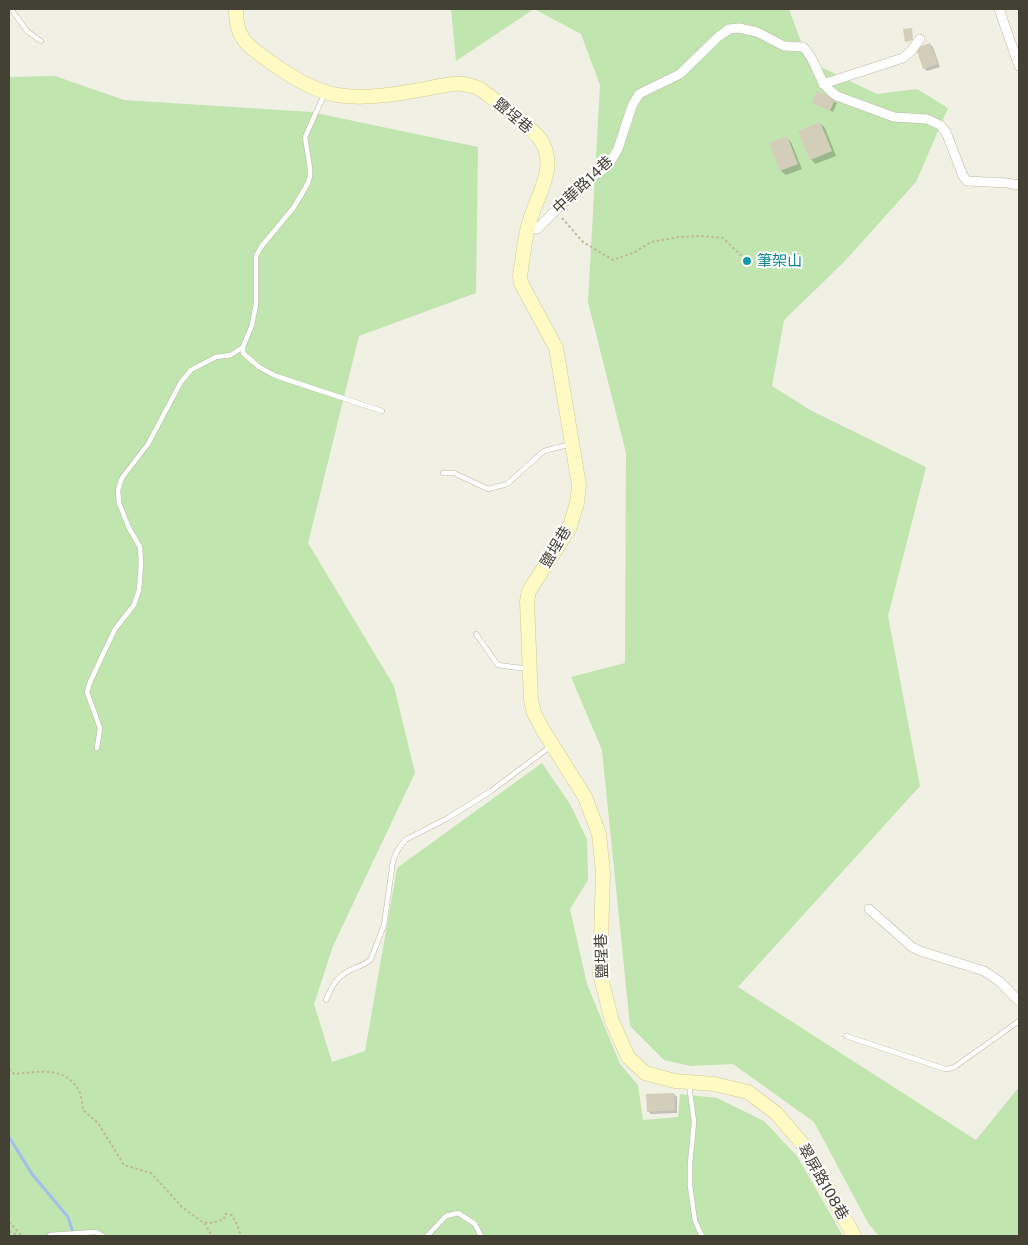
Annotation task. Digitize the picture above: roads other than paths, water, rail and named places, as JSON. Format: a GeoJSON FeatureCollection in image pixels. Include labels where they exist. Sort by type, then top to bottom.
{"type":"FeatureCollection","features":[{"type":"Feature","properties":{"kind":"street","name":"鹽埕巷"},"geometry":{"type":"LineString","coordinates":[[236,9],[238,30],[252,49],[289,74],[325,92],[335,95],[370,97],[457,84],[473,86],[480,89],[531,130],[540,139],[545,149],[548,163],[547,177],[529,223],[520,276],[521,283],[556,348],[579,484],[573,518],[560,544],[529,590],[527,601],[531,700],[534,713],[585,797],[599,834],[603,872],[600,974],[612,1022],[628,1057],[645,1073],[675,1081],[714,1084]]}},
{"type":"Feature","properties":{"kind":"street"},"geometry":{"type":"LineString","coordinates":[[999,9],[1019,66]]}},
{"type":"Feature","properties":{"kind":"street","name":"中華路14巷"},"geometry":{"type":"LineString","coordinates":[[529,223],[532,229],[537,230],[584,182],[605,168],[615,156],[632,106],[640,94],[680,74],[718,36],[729,29],[750,30],[778,44],[803,47],[812,58],[823,84]]}},
{"type":"Feature","properties":{"kind":"street"},"geometry":{"type":"LineString","coordinates":[[920,39],[903,58],[823,84],[837,96],[894,117],[927,119],[940,124],[946,132],[963,176],[967,181],[1019,185]]}},
{"type":"Feature","properties":{"kind":"street"},"geometry":{"type":"LineString","coordinates":[[869,909],[920,951],[984,971],[999,981],[1019,1001]]}},
{"type":"Feature","properties":{"kind":"street","name":"翠屏路108巷"},"geometry":{"type":"LineString","coordinates":[[714,1084],[748,1092],[776,1113],[805,1147],[854,1236]]}},
{"type":"Feature","properties":{"kind":"lane"},"geometry":{"type":"LineString","coordinates":[[11,9],[27,31],[41,41]]}},
{"type":"Feature","properties":{"kind":"lane"},"geometry":{"type":"LineString","coordinates":[[325,92],[305,137],[310,168],[308,183],[294,207],[261,247],[256,256],[256,304],[252,325],[243,347],[243,353],[259,367],[276,376],[382,411]]}},
{"type":"Feature","properties":{"kind":"lane"},"geometry":{"type":"LineString","coordinates":[[97,748],[100,728],[87,692],[115,629],[134,605],[139,590],[140,547],[128,528],[119,503],[118,490],[122,478],[148,444],[181,382],[191,370],[216,358],[238,352],[243,347]]}},
{"type":"Feature","properties":{"kind":"lane"},"geometry":{"type":"LineString","coordinates":[[443,473],[454,473],[488,489],[507,484],[544,452],[572,443]]}},
{"type":"Feature","properties":{"kind":"lane"},"geometry":{"type":"LineString","coordinates":[[476,634],[498,665],[531,670]]}},
{"type":"Feature","properties":{"kind":"lane"},"geometry":{"type":"LineString","coordinates":[[326,1000],[339,977],[367,963],[371,959],[384,925],[393,861],[396,851],[400,846],[406,840],[448,818],[491,791],[552,745]]}},
{"type":"Feature","properties":{"kind":"lane"},"geometry":{"type":"LineString","coordinates":[[846,1036],[945,1068],[953,1068],[1019,1021]]}},
{"type":"Feature","properties":{"kind":"lane"},"geometry":{"type":"LineString","coordinates":[[689,1082],[694,1122],[690,1186],[695,1221],[702,1236]]}},
{"type":"Feature","properties":{"kind":"lane"},"geometry":{"type":"LineString","coordinates":[[427,1236],[446,1216],[458,1213],[476,1224],[482,1236]]}},
{"type":"Feature","properties":{"kind":"lane"},"geometry":{"type":"LineString","coordinates":[[50,1235],[96,1232],[104,1236]]}},
{"type":"Feature","properties":{"kind":"waterway"},"geometry":{"type":"LineString","coordinates":[[9,1137],[32,1174],[68,1217],[74,1236]]}},
{"type":"Feature","properties":{"kind":"place","name":"筆架山"},"geometry":{"type":"Point","coordinates":[747,261]}}]}
